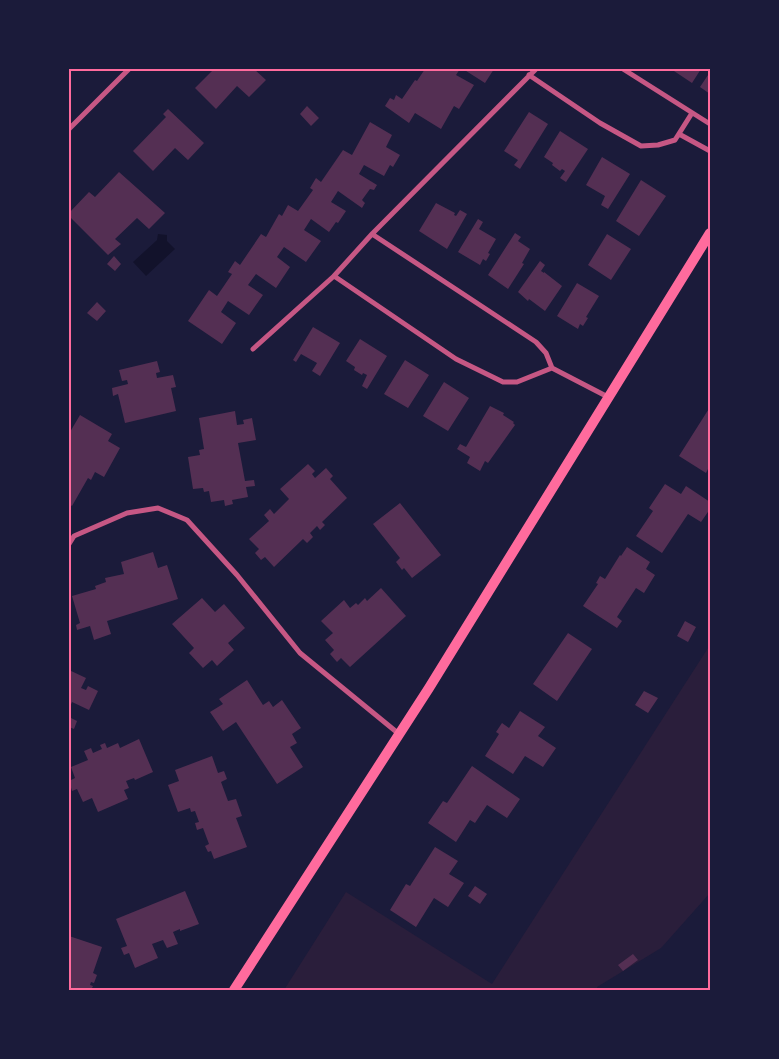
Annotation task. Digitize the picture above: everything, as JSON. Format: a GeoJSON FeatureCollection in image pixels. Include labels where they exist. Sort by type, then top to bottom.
{"type":"FeatureCollection","features":[{"type":"Feature","properties":{"kind":"main road"},"geometry":{"type":"LineString","coordinates":[[234,990],[399,734],[710,233]]}},
{"type":"Feature","properties":{"kind":"street"},"geometry":{"type":"LineString","coordinates":[[69,129],[129,69]]}},
{"type":"Feature","properties":{"kind":"street"},"geometry":{"type":"LineString","coordinates":[[254,349],[334,276],[372,234],[536,69]]}},
{"type":"Feature","properties":{"kind":"street"},"geometry":{"type":"LineString","coordinates":[[623,69],[710,124]]}},
{"type":"Feature","properties":{"kind":"street"},"geometry":{"type":"LineString","coordinates":[[529,75],[600,123],[641,146],[658,146],[675,140],[692,113]]}},
{"type":"Feature","properties":{"kind":"street"},"geometry":{"type":"LineString","coordinates":[[679,134],[710,151]]}},
{"type":"Feature","properties":{"kind":"street"},"geometry":{"type":"LineString","coordinates":[[372,234],[536,342],[546,353],[552,368],[608,397]]}},
{"type":"Feature","properties":{"kind":"street"},"geometry":{"type":"LineString","coordinates":[[334,276],[456,358],[503,382],[517,382],[552,368]]}},
{"type":"Feature","properties":{"kind":"street"},"geometry":{"type":"LineString","coordinates":[[69,544],[74,536],[127,512],[158,508],[187,520],[238,575],[300,653],[399,734]]}},
{"type":"Feature","properties":{"kind":"shaded area"},"geometry":{"type":"Polygon","coordinates":[[[158,234],[167,235],[167,241],[175,249],[146,276],[133,262],[157,240],[158,234]]]}},
{"type":"Feature","properties":{"kind":"shaded area"},"geometry":{"type":"Polygon","coordinates":[[[710,645],[710,893],[661,948],[597,987],[597,990],[284,990],[346,892],[492,984],[710,645]]]}},
{"type":"Feature","properties":{"kind":"building"},"geometry":{"type":"Polygon","coordinates":[[[214,69],[254,69],[266,80],[249,97],[237,86],[216,109],[195,88],[214,69]]]}},
{"type":"Feature","properties":{"kind":"building"},"geometry":{"type":"Polygon","coordinates":[[[425,69],[460,69],[456,75],[474,85],[459,109],[454,106],[441,129],[415,113],[409,123],[385,106],[390,98],[394,100],[396,95],[402,99],[425,69]]]}},
{"type":"Feature","properties":{"kind":"building"},"geometry":{"type":"Polygon","coordinates":[[[463,69],[494,69],[485,83],[463,69]]]}},
{"type":"Feature","properties":{"kind":"building"},"geometry":{"type":"Polygon","coordinates":[[[671,69],[701,69],[692,83],[671,69]]]}},
{"type":"Feature","properties":{"kind":"building"},"geometry":{"type":"Polygon","coordinates":[[[710,72],[710,94],[700,87],[710,72]]]}},
{"type":"Feature","properties":{"kind":"building"},"geometry":{"type":"Polygon","coordinates":[[[307,106],[319,118],[311,126],[300,114],[307,106]]]}},
{"type":"Feature","properties":{"kind":"building"},"geometry":{"type":"Polygon","coordinates":[[[168,109],[204,143],[188,160],[175,148],[153,171],[133,151],[166,117],[163,114],[168,109]]]}},
{"type":"Feature","properties":{"kind":"building"},"geometry":{"type":"Polygon","coordinates":[[[529,112],[548,124],[520,169],[514,165],[518,160],[504,151],[529,112]]]}},
{"type":"Feature","properties":{"kind":"building"},"geometry":{"type":"Polygon","coordinates":[[[370,122],[392,135],[386,147],[400,155],[393,167],[390,165],[384,176],[364,165],[359,174],[377,185],[374,190],[370,189],[362,200],[365,203],[362,208],[338,191],[331,202],[346,211],[329,232],[311,219],[304,230],[321,241],[306,262],[284,247],[277,257],[290,267],[276,288],[256,274],[248,285],[263,295],[249,315],[228,301],[221,312],[236,323],[222,344],[188,321],[209,290],[217,296],[232,274],[228,272],[235,261],[240,265],[261,234],[266,237],[279,214],[282,216],[288,205],[298,211],[313,190],[310,188],[316,178],[321,182],[343,150],[352,155],[370,122]]]}},
{"type":"Feature","properties":{"kind":"building"},"geometry":{"type":"Polygon","coordinates":[[[560,131],[588,149],[566,182],[560,178],[565,171],[562,169],[560,171],[544,157],[560,131]]]}},
{"type":"Feature","properties":{"kind":"building"},"geometry":{"type":"Polygon","coordinates":[[[602,157],[630,174],[608,209],[601,205],[605,196],[586,185],[602,157]]]}},
{"type":"Feature","properties":{"kind":"building"},"geometry":{"type":"Polygon","coordinates":[[[119,172],[165,213],[149,229],[137,218],[115,239],[121,244],[108,255],[69,216],[69,213],[89,192],[95,197],[119,172]]]}},
{"type":"Feature","properties":{"kind":"building"},"geometry":{"type":"Polygon","coordinates":[[[641,180],[666,196],[639,236],[616,221],[641,180]]]}},
{"type":"Feature","properties":{"kind":"building"},"geometry":{"type":"Polygon","coordinates":[[[436,203],[455,213],[454,215],[456,216],[460,210],[467,214],[447,249],[419,231],[436,203]]]}},
{"type":"Feature","properties":{"kind":"building"},"geometry":{"type":"Polygon","coordinates":[[[478,219],[483,222],[479,229],[496,239],[486,261],[483,259],[480,265],[458,252],[478,219]]]}},
{"type":"Feature","properties":{"kind":"building"},"geometry":{"type":"Polygon","coordinates":[[[515,233],[521,237],[518,241],[530,249],[522,263],[524,264],[508,289],[488,275],[515,233]]]}},
{"type":"Feature","properties":{"kind":"building"},"geometry":{"type":"Polygon","coordinates":[[[607,234],[631,249],[611,280],[588,265],[607,234]]]}},
{"type":"Feature","properties":{"kind":"building"},"geometry":{"type":"Polygon","coordinates":[[[114,256],[121,264],[115,271],[107,264],[114,256]]]}},
{"type":"Feature","properties":{"kind":"building"},"geometry":{"type":"Polygon","coordinates":[[[540,261],[545,265],[541,271],[562,286],[545,311],[529,299],[528,301],[518,292],[540,261]]]}},
{"type":"Feature","properties":{"kind":"building"},"geometry":{"type":"Polygon","coordinates":[[[577,283],[599,296],[586,317],[588,318],[583,326],[580,324],[578,329],[557,316],[577,283]]]}},
{"type":"Feature","properties":{"kind":"building"},"geometry":{"type":"Polygon","coordinates":[[[97,302],[106,311],[97,321],[87,313],[97,302]]]}},
{"type":"Feature","properties":{"kind":"building"},"geometry":{"type":"Polygon","coordinates":[[[313,327],[340,343],[320,376],[312,371],[317,363],[301,354],[296,362],[293,360],[313,327]]]}},
{"type":"Feature","properties":{"kind":"building"},"geometry":{"type":"Polygon","coordinates":[[[360,339],[387,356],[367,389],[362,386],[367,375],[363,373],[362,375],[354,370],[355,367],[346,361],[360,339]]]}},
{"type":"Feature","properties":{"kind":"building"},"geometry":{"type":"Polygon","coordinates":[[[405,360],[429,375],[408,408],[384,394],[405,360]]]}},
{"type":"Feature","properties":{"kind":"building"},"geometry":{"type":"Polygon","coordinates":[[[157,361],[160,372],[156,373],[157,378],[173,375],[176,387],[171,388],[176,411],[125,423],[118,394],[113,396],[112,388],[128,384],[127,380],[122,381],[119,370],[157,361]]]}},
{"type":"Feature","properties":{"kind":"building"},"geometry":{"type":"Polygon","coordinates":[[[444,382],[469,398],[448,431],[423,416],[444,382]]]}},
{"type":"Feature","properties":{"kind":"building"},"geometry":{"type":"Polygon","coordinates":[[[490,406],[504,413],[503,415],[514,422],[515,425],[488,463],[485,461],[480,471],[467,463],[470,457],[457,449],[460,444],[466,447],[490,406]]]}},
{"type":"Feature","properties":{"kind":"building"},"geometry":{"type":"Polygon","coordinates":[[[710,407],[710,465],[706,473],[679,456],[710,407]]]}},
{"type":"Feature","properties":{"kind":"building"},"geometry":{"type":"Polygon","coordinates":[[[235,411],[237,425],[244,424],[243,420],[252,418],[256,440],[238,443],[245,481],[254,480],[255,486],[246,487],[248,497],[232,500],[233,504],[225,506],[224,500],[211,502],[209,491],[204,492],[203,488],[193,489],[188,457],[200,455],[199,450],[204,449],[199,418],[235,411]]]}},
{"type":"Feature","properties":{"kind":"building"},"geometry":{"type":"Polygon","coordinates":[[[80,415],[112,434],[108,441],[120,448],[104,477],[95,472],[91,480],[88,478],[72,506],[69,504],[69,431],[80,415]]]}},
{"type":"Feature","properties":{"kind":"building"},"geometry":{"type":"Polygon","coordinates":[[[308,464],[315,471],[312,474],[315,478],[326,468],[333,476],[330,479],[347,498],[322,522],[325,525],[320,530],[317,526],[310,533],[313,537],[307,543],[303,539],[274,567],[265,557],[261,560],[255,553],[259,549],[249,539],[269,521],[264,515],[270,509],[274,514],[289,499],[280,489],[308,464]]]}},
{"type":"Feature","properties":{"kind":"building"},"geometry":{"type":"Polygon","coordinates":[[[665,484],[681,494],[686,486],[710,502],[710,509],[701,522],[688,514],[662,553],[636,536],[653,511],[649,508],[665,484]]]}},
{"type":"Feature","properties":{"kind":"building"},"geometry":{"type":"Polygon","coordinates":[[[400,503],[441,555],[412,578],[396,562],[400,558],[373,524],[400,503]]]}},
{"type":"Feature","properties":{"kind":"building"},"geometry":{"type":"Polygon","coordinates":[[[627,547],[650,562],[646,569],[655,575],[644,593],[636,588],[617,617],[622,621],[617,628],[583,606],[598,584],[596,583],[600,576],[605,579],[627,547]]]}},
{"type":"Feature","properties":{"kind":"building"},"geometry":{"type":"Polygon","coordinates":[[[153,552],[158,568],[167,565],[178,599],[107,621],[111,634],[94,640],[90,626],[77,630],[76,625],[80,623],[72,596],[96,589],[95,586],[106,582],[105,578],[124,574],[121,562],[153,552]]]}},
{"type":"Feature","properties":{"kind":"building"},"geometry":{"type":"Polygon","coordinates":[[[381,588],[406,616],[350,667],[341,658],[337,662],[330,654],[334,650],[325,640],[333,633],[321,621],[344,600],[350,608],[356,603],[358,605],[365,598],[367,601],[381,588]]]}},
{"type":"Feature","properties":{"kind":"building"},"geometry":{"type":"Polygon","coordinates":[[[202,598],[215,612],[224,604],[245,628],[228,643],[234,650],[217,666],[212,660],[203,668],[189,653],[194,648],[172,624],[202,598]]]}},
{"type":"Feature","properties":{"kind":"building"},"geometry":{"type":"Polygon","coordinates":[[[685,621],[696,627],[688,642],[677,636],[685,621]]]}},
{"type":"Feature","properties":{"kind":"building"},"geometry":{"type":"Polygon","coordinates":[[[568,633],[592,649],[557,701],[533,684],[568,633]]]}},
{"type":"Feature","properties":{"kind":"building"},"geometry":{"type":"Polygon","coordinates":[[[69,670],[86,678],[81,688],[86,690],[88,686],[98,691],[89,710],[72,702],[69,709],[69,670]]]}},
{"type":"Feature","properties":{"kind":"building"},"geometry":{"type":"Polygon","coordinates":[[[247,680],[263,705],[269,701],[273,707],[282,700],[301,728],[292,734],[297,743],[290,747],[303,767],[277,784],[236,722],[223,731],[210,712],[223,704],[219,699],[247,680]]]}},
{"type":"Feature","properties":{"kind":"building"},"geometry":{"type":"Polygon","coordinates":[[[644,691],[658,698],[648,713],[635,705],[644,691]]]}},
{"type":"Feature","properties":{"kind":"building"},"geometry":{"type":"Polygon","coordinates":[[[520,711],[545,727],[538,736],[556,748],[543,767],[525,756],[513,774],[485,756],[499,734],[496,732],[502,723],[509,728],[520,711]]]}},
{"type":"Feature","properties":{"kind":"building"},"geometry":{"type":"Polygon","coordinates":[[[69,717],[77,721],[74,729],[69,727],[69,717]]]}},
{"type":"Feature","properties":{"kind":"building"},"geometry":{"type":"Polygon","coordinates":[[[139,739],[153,772],[135,780],[134,778],[126,781],[129,788],[124,790],[128,799],[98,812],[92,798],[83,802],[77,789],[72,791],[69,781],[75,778],[71,767],[88,760],[84,751],[91,748],[93,753],[102,749],[100,745],[105,743],[107,748],[118,743],[120,748],[139,739]]]}},
{"type":"Feature","properties":{"kind":"building"},"geometry":{"type":"Polygon","coordinates":[[[212,756],[218,773],[224,771],[227,779],[221,782],[228,801],[236,799],[242,816],[236,818],[247,847],[214,859],[211,851],[208,852],[205,846],[209,844],[203,828],[197,830],[195,823],[199,822],[195,811],[191,812],[190,808],[178,812],[168,785],[179,781],[175,770],[212,756]]]}},
{"type":"Feature","properties":{"kind":"building"},"geometry":{"type":"Polygon","coordinates":[[[472,766],[520,799],[507,818],[487,805],[475,823],[470,820],[456,842],[428,823],[443,801],[447,803],[472,766]]]}},
{"type":"Feature","properties":{"kind":"building"},"geometry":{"type":"Polygon","coordinates":[[[435,847],[458,861],[449,874],[464,883],[448,907],[434,898],[416,927],[390,910],[406,884],[410,886],[435,847]]]}},
{"type":"Feature","properties":{"kind":"building"},"geometry":{"type":"Polygon","coordinates":[[[475,886],[487,894],[480,904],[468,896],[475,886]]]}},
{"type":"Feature","properties":{"kind":"building"},"geometry":{"type":"Polygon","coordinates":[[[185,891],[199,924],[173,932],[178,944],[167,948],[163,940],[152,944],[158,958],[135,968],[129,953],[124,955],[121,948],[127,946],[116,919],[185,891]]]}},
{"type":"Feature","properties":{"kind":"building"},"geometry":{"type":"Polygon","coordinates":[[[69,936],[102,947],[93,973],[97,975],[94,983],[91,982],[90,985],[93,986],[91,990],[69,990],[69,936]]]}},
{"type":"Feature","properties":{"kind":"building"},"geometry":{"type":"Polygon","coordinates":[[[633,954],[638,960],[623,971],[618,965],[633,954]]]}}]}
